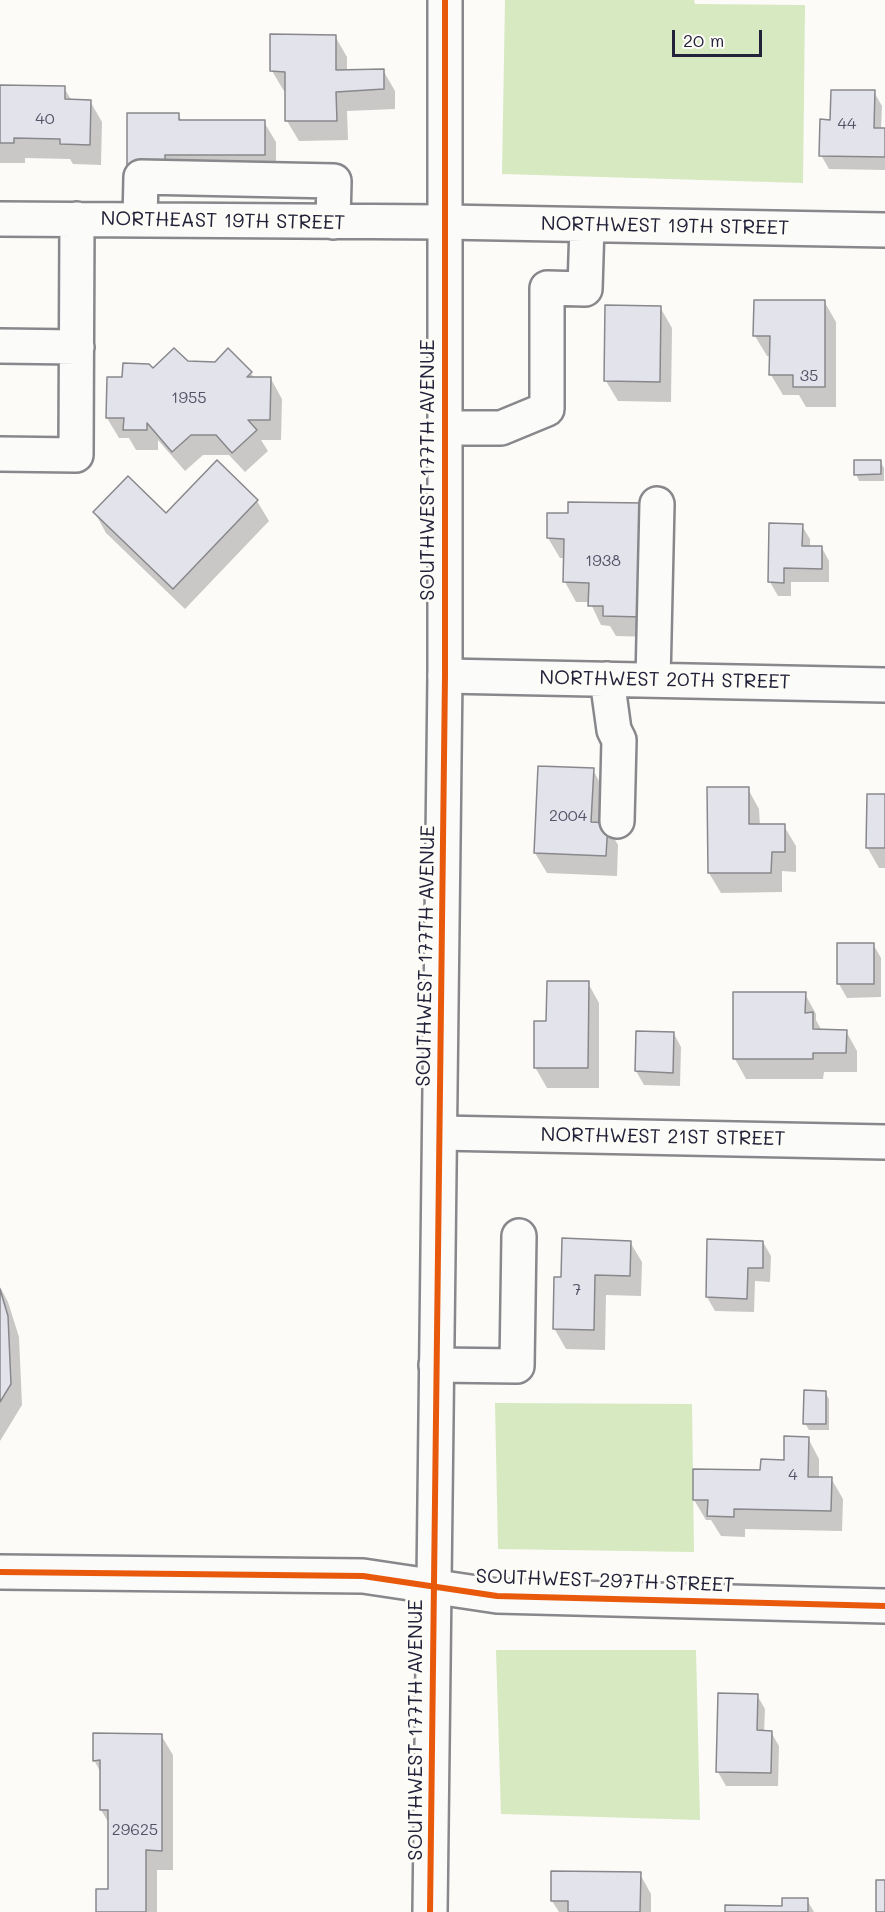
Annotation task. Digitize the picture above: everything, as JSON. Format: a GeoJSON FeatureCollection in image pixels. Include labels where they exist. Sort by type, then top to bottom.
{"type":"FeatureCollection","features":[{"type":"Feature","properties":{"kind":"main road","name":"SOUTHWEST 177TH AVENUE"},"geometry":{"type":"LineString","coordinates":[[430,1912],[445,676],[445,0]]}},
{"type":"Feature","properties":{"kind":"main road"},"geometry":{"type":"LineString","coordinates":[[140,220],[141,177],[333,181],[333,222]]}},
{"type":"Feature","properties":{"kind":"main road","name":"NORTHEAST 19TH STREET"},"geometry":{"type":"LineString","coordinates":[[0,219],[445,222]]}},
{"type":"Feature","properties":{"kind":"main road"},"geometry":{"type":"LineString","coordinates":[[0,454],[76,455],[77,219]]}},
{"type":"Feature","properties":{"kind":"main road","name":"NORTHWEST 19TH STREET"},"geometry":{"type":"LineString","coordinates":[[445,222],[885,230]]}},
{"type":"Feature","properties":{"kind":"main road"},"geometry":{"type":"LineString","coordinates":[[445,428],[501,428],[547,409],[547,288],[585,289],[587,225]]}},
{"type":"Feature","properties":{"kind":"main road"},"geometry":{"type":"LineString","coordinates":[[0,346],[77,347]]}},
{"type":"Feature","properties":{"kind":"main road"},"geometry":{"type":"LineString","coordinates":[[653,680],[657,504]]}},
{"type":"Feature","properties":{"kind":"main road","name":"NORTHWEST 20TH STREET"},"geometry":{"type":"LineString","coordinates":[[445,676],[885,685]]}},
{"type":"Feature","properties":{"kind":"main road"},"geometry":{"type":"LineString","coordinates":[[607,679],[614,730],[619,740],[617,821]]}},
{"type":"Feature","properties":{"kind":"main road","name":"NORTHWEST 21ST STREET"},"geometry":{"type":"LineString","coordinates":[[440,1133],[885,1142]]}},
{"type":"Feature","properties":{"kind":"main road"},"geometry":{"type":"LineString","coordinates":[[436,1365],[517,1366],[519,1236]]}},
{"type":"Feature","properties":{"kind":"main road","name":"SOUTHWEST 297TH STREET"},"geometry":{"type":"LineString","coordinates":[[0,1572],[363,1576],[497,1596],[885,1606]]}},
{"type":"Feature","properties":{"kind":"green space"},"geometry":{"type":"Polygon","coordinates":[[[505,0],[694,0],[695,4],[805,5],[803,183],[502,174],[505,0]]]}},
{"type":"Feature","properties":{"kind":"green space"},"geometry":{"type":"Polygon","coordinates":[[[495,1403],[692,1404],[694,1552],[498,1549],[495,1403]]]}},
{"type":"Feature","properties":{"kind":"green space"},"geometry":{"type":"Polygon","coordinates":[[[496,1650],[696,1650],[700,1820],[501,1814],[496,1650]]]}},
{"type":"Feature","properties":{"kind":"building"},"geometry":{"type":"Polygon","coordinates":[[[270,34],[336,35],[336,70],[384,69],[384,89],[336,92],[337,121],[285,121],[285,72],[270,71],[270,34]]]}},
{"type":"Feature","properties":{"kind":"building"},"geometry":{"type":"Polygon","coordinates":[[[0,85],[65,86],[65,99],[91,100],[90,145],[60,144],[60,139],[14,138],[14,143],[0,143],[0,85]]]}},
{"type":"Feature","properties":{"kind":"building"},"geometry":{"type":"Polygon","coordinates":[[[831,90],[875,90],[874,128],[885,128],[885,157],[819,156],[820,119],[830,120],[831,90]]]}},
{"type":"Feature","properties":{"kind":"building"},"geometry":{"type":"Polygon","coordinates":[[[127,113],[179,113],[179,120],[265,120],[265,155],[165,155],[165,168],[127,167],[127,113]]]}},
{"type":"Feature","properties":{"kind":"building"},"geometry":{"type":"Polygon","coordinates":[[[754,300],[825,300],[825,387],[793,387],[793,375],[769,375],[770,336],[753,336],[754,300]]]}},
{"type":"Feature","properties":{"kind":"building"},"geometry":{"type":"Polygon","coordinates":[[[605,305],[661,306],[660,382],[604,381],[605,305]]]}},
{"type":"Feature","properties":{"kind":"building"},"geometry":{"type":"Polygon","coordinates":[[[174,348],[188,361],[215,362],[228,348],[252,372],[247,377],[271,377],[270,420],[248,420],[257,430],[232,453],[216,435],[191,435],[172,452],[147,423],[147,430],[123,430],[124,418],[106,418],[107,377],[122,377],[123,363],[149,364],[153,368],[174,348]]]}},
{"type":"Feature","properties":{"kind":"building"},"geometry":{"type":"Polygon","coordinates":[[[217,460],[258,500],[173,589],[93,512],[128,476],[166,513],[217,460]]]}},
{"type":"Feature","properties":{"kind":"building"},"geometry":{"type":"Polygon","coordinates":[[[854,460],[881,460],[881,474],[854,475],[854,460]]]}},
{"type":"Feature","properties":{"kind":"building"},"geometry":{"type":"Polygon","coordinates":[[[568,502],[644,503],[642,617],[603,616],[603,606],[588,606],[589,583],[563,582],[564,539],[547,538],[547,513],[568,513],[568,502]]]}},
{"type":"Feature","properties":{"kind":"building"},"geometry":{"type":"Polygon","coordinates":[[[769,523],[803,524],[802,546],[822,546],[822,569],[784,568],[784,583],[768,582],[769,523]]]}},
{"type":"Feature","properties":{"kind":"building"},"geometry":{"type":"Polygon","coordinates":[[[538,766],[594,768],[591,822],[608,823],[606,856],[534,853],[538,766]]]}},
{"type":"Feature","properties":{"kind":"building"},"geometry":{"type":"Polygon","coordinates":[[[707,787],[749,787],[749,824],[785,824],[785,852],[772,852],[771,873],[708,873],[707,787]]]}},
{"type":"Feature","properties":{"kind":"building"},"geometry":{"type":"Polygon","coordinates":[[[867,794],[885,794],[885,848],[866,848],[867,794]]]}},
{"type":"Feature","properties":{"kind":"building"},"geometry":{"type":"Polygon","coordinates":[[[837,943],[874,943],[874,984],[837,984],[837,943]]]}},
{"type":"Feature","properties":{"kind":"building"},"geometry":{"type":"Polygon","coordinates":[[[547,981],[589,981],[588,1068],[534,1068],[534,1021],[546,1021],[547,981]]]}},
{"type":"Feature","properties":{"kind":"building"},"geometry":{"type":"Polygon","coordinates":[[[733,992],[806,992],[805,1013],[813,1012],[813,1029],[847,1030],[846,1053],[813,1053],[813,1059],[733,1059],[733,992]]]}},
{"type":"Feature","properties":{"kind":"building"},"geometry":{"type":"Polygon","coordinates":[[[636,1031],[674,1032],[673,1073],[635,1071],[636,1031]]]}},
{"type":"Feature","properties":{"kind":"building"},"geometry":{"type":"Polygon","coordinates":[[[562,1238],[631,1241],[630,1276],[595,1275],[594,1330],[553,1329],[554,1277],[561,1277],[562,1238]]]}},
{"type":"Feature","properties":{"kind":"building"},"geometry":{"type":"Polygon","coordinates":[[[707,1239],[763,1241],[763,1268],[748,1268],[747,1299],[706,1297],[707,1239]]]}},
{"type":"Feature","properties":{"kind":"building"},"geometry":{"type":"Polygon","coordinates":[[[0,1289],[8,1316],[11,1384],[0,1402],[0,1289]]]}},
{"type":"Feature","properties":{"kind":"building"},"geometry":{"type":"Polygon","coordinates":[[[804,1390],[826,1391],[826,1424],[803,1424],[804,1390]]]}},
{"type":"Feature","properties":{"kind":"building"},"geometry":{"type":"Polygon","coordinates":[[[784,1436],[809,1437],[808,1477],[832,1477],[831,1511],[734,1509],[734,1517],[707,1516],[708,1500],[693,1500],[693,1469],[760,1470],[761,1459],[784,1460],[784,1436]]]}},
{"type":"Feature","properties":{"kind":"building"},"geometry":{"type":"Polygon","coordinates":[[[718,1693],[758,1694],[757,1730],[772,1731],[771,1773],[716,1772],[718,1693]]]}},
{"type":"Feature","properties":{"kind":"building"},"geometry":{"type":"Polygon","coordinates":[[[93,1733],[162,1734],[162,1851],[146,1850],[146,1912],[96,1912],[96,1889],[108,1889],[108,1810],[100,1810],[100,1760],[93,1761],[93,1733]]]}},
{"type":"Feature","properties":{"kind":"building"},"geometry":{"type":"Polygon","coordinates":[[[551,1871],[641,1872],[640,1912],[568,1912],[568,1901],[551,1901],[551,1871]]]}},
{"type":"Feature","properties":{"kind":"building"},"geometry":{"type":"Polygon","coordinates":[[[876,1880],[885,1880],[885,1912],[876,1912],[876,1880]]]}},
{"type":"Feature","properties":{"kind":"building"},"geometry":{"type":"Polygon","coordinates":[[[782,1898],[808,1898],[808,1912],[725,1912],[725,1905],[782,1906],[782,1898]]]}},
{"type":"Feature","properties":{"kind":"cycle path"},"geometry":{"type":"LineString","coordinates":[[430,1912],[445,676],[445,0]]}},
{"type":"Feature","properties":{"kind":"cycle path"},"geometry":{"type":"LineString","coordinates":[[0,1572],[363,1576],[497,1596],[885,1606]]}}]}
